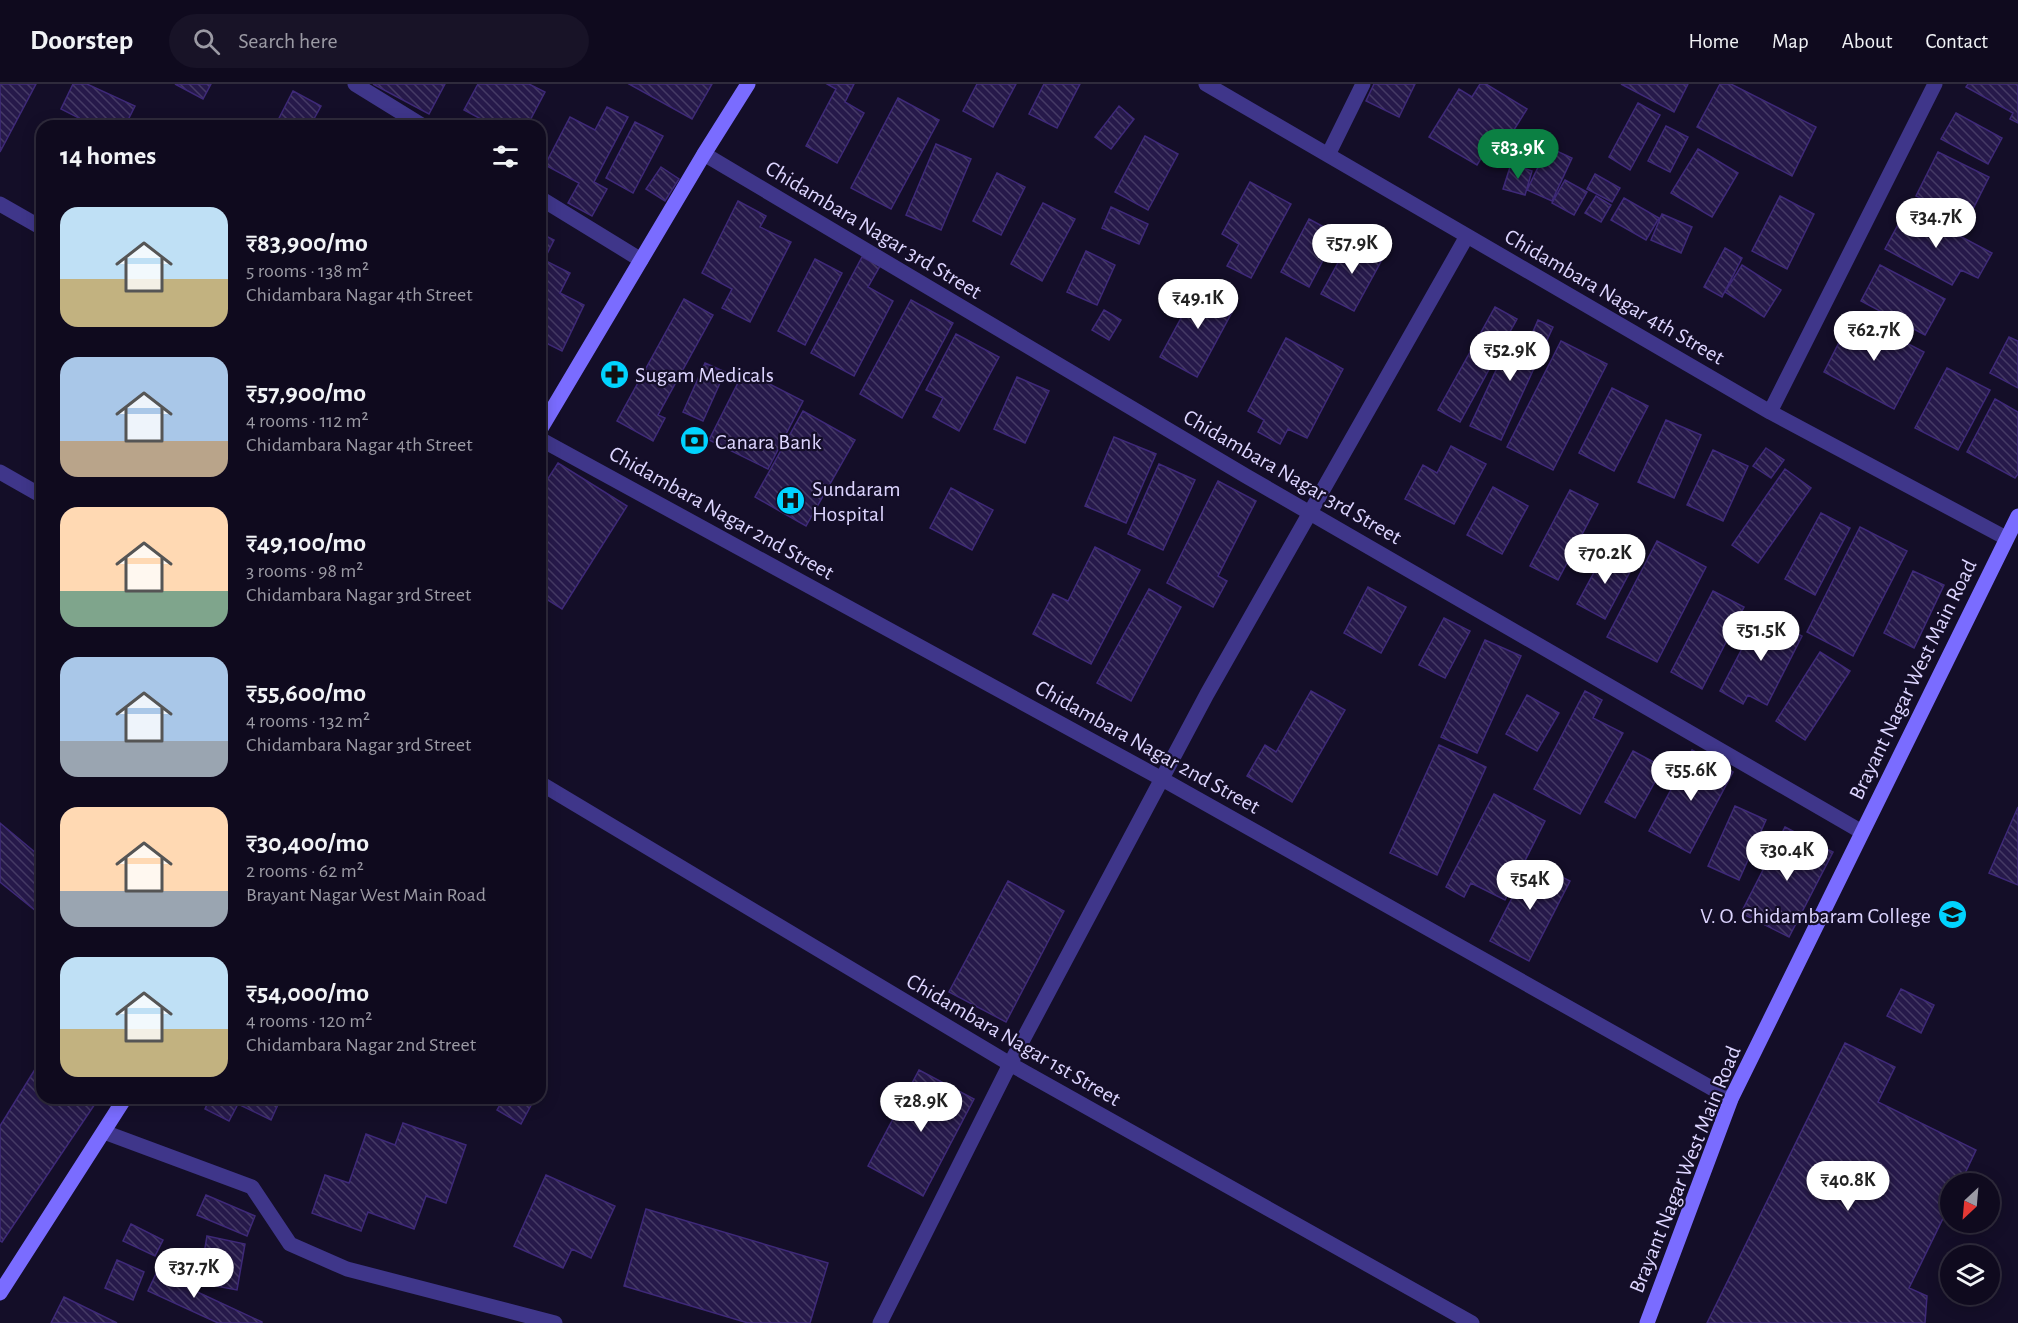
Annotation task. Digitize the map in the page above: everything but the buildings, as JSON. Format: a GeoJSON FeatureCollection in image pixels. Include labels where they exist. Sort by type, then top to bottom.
{"type":"FeatureCollection","features":[{"type":"Feature","properties":{"kind":"street"},"geometry":{"type":"LineString","coordinates":[[355,84],[413,120]]}},
{"type":"Feature","properties":{"kind":"street"},"geometry":{"type":"LineString","coordinates":[[546,420],[640,260],[748,84]]}},
{"type":"Feature","properties":{"kind":"street","name":"Chidambara Nagar 4th Street"},"geometry":{"type":"LineString","coordinates":[[1206,84],[1770,412],[2006,538]]}},
{"type":"Feature","properties":{"kind":"street"},"geometry":{"type":"LineString","coordinates":[[1328,155],[1363,84]]}},
{"type":"Feature","properties":{"kind":"street"},"geometry":{"type":"LineString","coordinates":[[1770,412],[1935,84]]}},
{"type":"Feature","properties":{"kind":"street","name":"Chidambara Nagar 3rd Street"},"geometry":{"type":"LineString","coordinates":[[704,154],[1309,513],[1862,832]]}},
{"type":"Feature","properties":{"kind":"street"},"geometry":{"type":"LineString","coordinates":[[546,202],[640,260]]}},
{"type":"Feature","properties":{"kind":"street"},"geometry":{"type":"LineString","coordinates":[[0,204],[36,225]]}},
{"type":"Feature","properties":{"kind":"street"},"geometry":{"type":"LineString","coordinates":[[880,1323],[1010,1064],[1207,694],[1467,236]]}},
{"type":"Feature","properties":{"kind":"street","name":"Chidambara Nagar 2nd Street"},"geometry":{"type":"LineString","coordinates":[[546,442],[1162,779],[1731,1098]]}},
{"type":"Feature","properties":{"kind":"street"},"geometry":{"type":"LineString","coordinates":[[0,472],[36,493]]}},
{"type":"Feature","properties":{"kind":"street","name":"Brayant Nagar West Main Road"},"geometry":{"type":"LineString","coordinates":[[1647,1323],[1731,1098],[2018,516]]}},
{"type":"Feature","properties":{"kind":"street","name":"Chidambara Nagar 1st Street"},"geometry":{"type":"LineString","coordinates":[[546,787],[1010,1064],[1472,1323]]}},
{"type":"Feature","properties":{"kind":"street"},"geometry":{"type":"LineString","coordinates":[[0,1293],[121,1104]]}},
{"type":"Feature","properties":{"kind":"street"},"geometry":{"type":"LineString","coordinates":[[104,1132],[252,1187],[290,1244],[347,1269],[555,1323]]}},
{"type":"Feature","properties":{"kind":"place","name":"Sugam Medicals"},"geometry":{"type":"Point","coordinates":[614,374]}},
{"type":"Feature","properties":{"kind":"place","name":"Canara Bank"},"geometry":{"type":"Point","coordinates":[694,441]}},
{"type":"Feature","properties":{"kind":"place","name":"Sundaram Hospital"},"geometry":{"type":"Point","coordinates":[791,501]}},
{"type":"Feature","properties":{"kind":"place","name":"V. O. Chidambaram College"},"geometry":{"type":"Point","coordinates":[1952,915]}}]}
